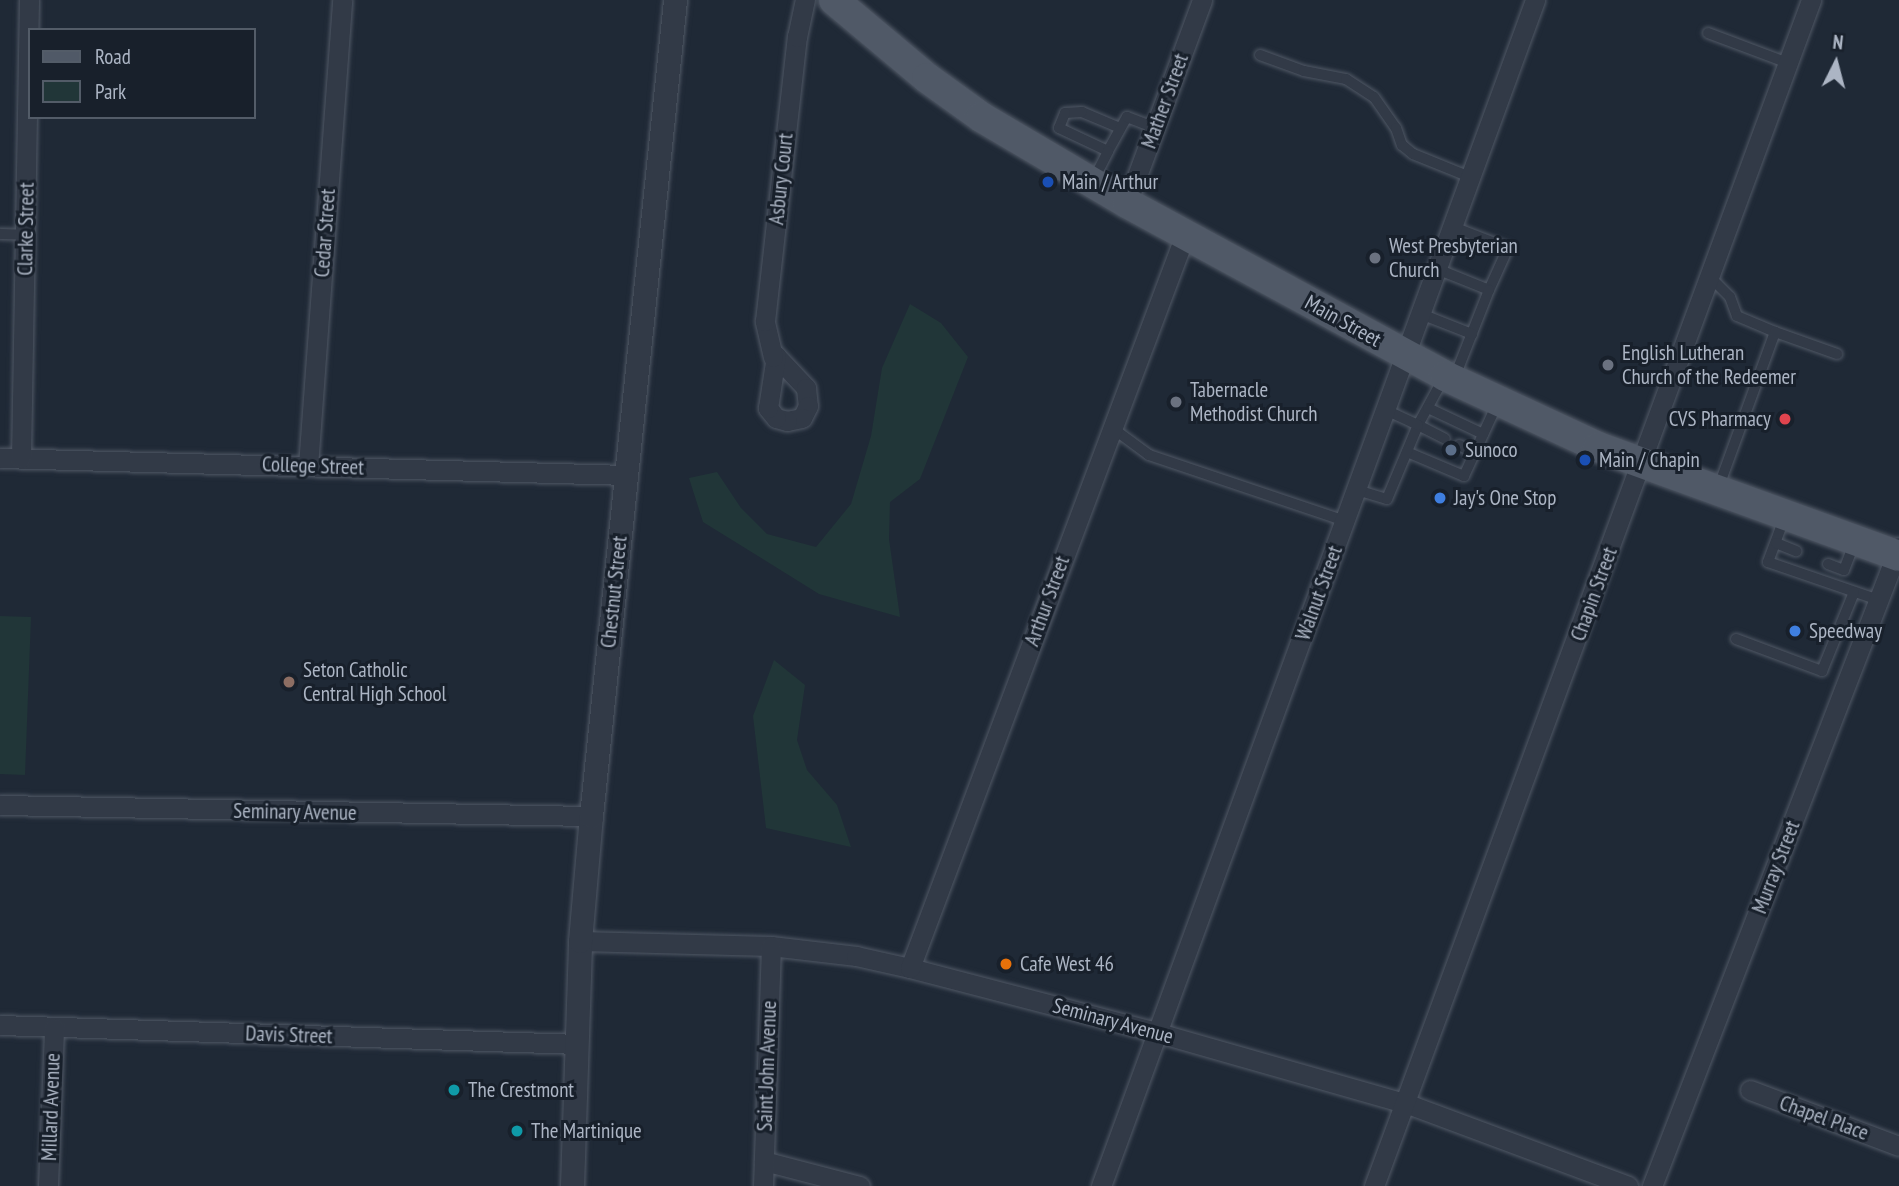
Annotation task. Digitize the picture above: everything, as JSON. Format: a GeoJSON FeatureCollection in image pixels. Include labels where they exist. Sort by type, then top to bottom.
{"type":"FeatureCollection","features":[{"type":"Feature","properties":{"kind":"main road","name":"Main Street"},"geometry":{"type":"LineString","coordinates":[[849,6],[927,78],[981,117],[1053,142],[1092,182],[1406,355],[1498,402],[1643,463],[1717,490],[1781,529],[1856,541],[1898,553]]}},
{"type":"Feature","properties":{"kind":"street","name":"Clarke Street"},"geometry":{"type":"LineString","coordinates":[[29,0],[29,28]]}},
{"type":"Feature","properties":{"kind":"street","name":"Cedar Street"},"geometry":{"type":"LineString","coordinates":[[307,466],[342,0]]}},
{"type":"Feature","properties":{"kind":"street","name":"Chestnut Street"},"geometry":{"type":"LineString","coordinates":[[572,1186],[580,941],[675,0]]}},
{"type":"Feature","properties":{"kind":"street","name":"Asbury Court"},"geometry":{"type":"LineString","coordinates":[[774,357],[765,321],[797,37],[805,0]]}},
{"type":"Feature","properties":{"kind":"street","name":"Mather Street"},"geometry":{"type":"LineString","coordinates":[[1127,203],[1202,0]]}},
{"type":"Feature","properties":{"kind":"street","name":"Walnut Street"},"geometry":{"type":"LineString","coordinates":[[1101,1186],[1155,1032],[1357,490],[1535,0]]}},
{"type":"Feature","properties":{"kind":"street","name":"Chapin Street"},"geometry":{"type":"LineString","coordinates":[[1374,1186],[1643,463],[1811,0]]}},
{"type":"Feature","properties":{"kind":"street","name":"Clarke Street"},"geometry":{"type":"LineString","coordinates":[[21,458],[28,78]]}},
{"type":"Feature","properties":{"kind":"street","name":"Arthur Street"},"geometry":{"type":"LineString","coordinates":[[910,968],[1185,235]]}},
{"type":"Feature","properties":{"kind":"street","name":"College Street"},"geometry":{"type":"LineString","coordinates":[[0,458],[627,475]]}},
{"type":"Feature","properties":{"kind":"street","name":"Murray Street"},"geometry":{"type":"LineString","coordinates":[[1652,1186],[1898,553]]}},
{"type":"Feature","properties":{"kind":"street","name":"Seminary Avenue"},"geometry":{"type":"LineString","coordinates":[[0,805],[591,816]]}},
{"type":"Feature","properties":{"kind":"street","name":"Seminary Avenue"},"geometry":{"type":"LineString","coordinates":[[580,941],[771,946],[856,956],[910,968],[1155,1032],[1405,1103],[1628,1186]]}},
{"type":"Feature","properties":{"kind":"street","name":"Saint John Avenue"},"geometry":{"type":"LineString","coordinates":[[763,1186],[771,946]]}},
{"type":"Feature","properties":{"kind":"street","name":"Davis Street"},"geometry":{"type":"LineString","coordinates":[[0,1025],[578,1044]]}},
{"type":"Feature","properties":{"kind":"street","name":"Millard Avenue"},"geometry":{"type":"LineString","coordinates":[[48,1186],[54,1028]]}},
{"type":"Feature","properties":{"kind":"street","name":"Chapel Place"},"geometry":{"type":"LineString","coordinates":[[1750,1090],[1899,1146]]}},
{"type":"Feature","properties":{"kind":"street"},"geometry":{"type":"LineString","coordinates":[[764,1161],[860,1186]]}},
{"type":"Feature","properties":{"kind":"lane"},"geometry":{"type":"LineString","coordinates":[[1708,33],[1788,63]]}},
{"type":"Feature","properties":{"kind":"lane"},"geometry":{"type":"LineString","coordinates":[[1259,55],[1304,71],[1346,79],[1374,97],[1396,128],[1402,145],[1413,154],[1470,177]]}},
{"type":"Feature","properties":{"kind":"lane"},"geometry":{"type":"LineString","coordinates":[[1108,151],[1053,142],[1065,113],[1082,112],[1120,128]]}},
{"type":"Feature","properties":{"kind":"lane"},"geometry":{"type":"LineString","coordinates":[[1092,182],[1127,117],[1155,128]]}},
{"type":"Feature","properties":{"kind":"lane"},"geometry":{"type":"LineString","coordinates":[[1357,490],[1387,499],[1418,425],[1449,377],[1472,334],[1507,248],[1453,227]]}},
{"type":"Feature","properties":{"kind":"lane"},"geometry":{"type":"LineString","coordinates":[[0,234],[26,235]]}},
{"type":"Feature","properties":{"kind":"lane"},"geometry":{"type":"LineString","coordinates":[[1437,269],[1489,290]]}},
{"type":"Feature","properties":{"kind":"lane"},"geometry":{"type":"LineString","coordinates":[[1710,277],[1730,297],[1737,316],[1837,354]]}},
{"type":"Feature","properties":{"kind":"lane"},"geometry":{"type":"LineString","coordinates":[[1421,314],[1472,334]]}},
{"type":"Feature","properties":{"kind":"lane"},"geometry":{"type":"LineString","coordinates":[[1717,490],[1775,332]]}},
{"type":"Feature","properties":{"kind":"lane"},"geometry":{"type":"LineString","coordinates":[[1407,452],[1464,476],[1498,402]]}},
{"type":"Feature","properties":{"kind":"lane"},"geometry":{"type":"LineString","coordinates":[[1428,408],[1483,434]]}},
{"type":"Feature","properties":{"kind":"lane"},"geometry":{"type":"LineString","coordinates":[[1386,410],[1445,439]]}},
{"type":"Feature","properties":{"kind":"lane"},"geometry":{"type":"LineString","coordinates":[[1111,427],[1149,455],[1345,521]]}},
{"type":"Feature","properties":{"kind":"lane"},"geometry":{"type":"LineString","coordinates":[[1459,445],[1475,453]]}},
{"type":"Feature","properties":{"kind":"lane"},"geometry":{"type":"LineString","coordinates":[[1781,529],[1796,551]]}},
{"type":"Feature","properties":{"kind":"lane"},"geometry":{"type":"LineString","coordinates":[[1781,529],[1768,562],[1879,600]]}},
{"type":"Feature","properties":{"kind":"lane"},"geometry":{"type":"LineString","coordinates":[[1837,587],[1856,541]]}},
{"type":"Feature","properties":{"kind":"lane"},"geometry":{"type":"LineString","coordinates":[[1828,564],[1844,570]]}},
{"type":"Feature","properties":{"kind":"lane"},"geometry":{"type":"LineString","coordinates":[[1736,639],[1822,671],[1854,592]]}},
{"type":"Feature","properties":{"kind":"green space"},"geometry":{"type":"Polygon","coordinates":[[[910,304],[941,323],[968,357],[920,479],[890,502],[889,539],[900,617],[819,594],[703,522],[689,478],[717,472],[741,508],[767,534],[816,547],[851,504],[871,436],[882,368],[910,304]]]}},
{"type":"Feature","properties":{"kind":"green space"},"geometry":{"type":"Polygon","coordinates":[[[0,616],[31,617],[25,775],[0,774],[0,616]]]}},
{"type":"Feature","properties":{"kind":"green space"},"geometry":{"type":"Polygon","coordinates":[[[774,660],[805,685],[797,740],[807,770],[837,805],[851,847],[766,828],[753,716],[774,660]]]}},
{"type":"Feature","properties":{"kind":"place","name":"Main / Arthur"},"geometry":{"type":"Point","coordinates":[1048,182]}},
{"type":"Feature","properties":{"kind":"place","name":"West Presbyterian Church"},"geometry":{"type":"Point","coordinates":[1375,258]}},
{"type":"Feature","properties":{"kind":"place","name":"English Lutheran Church of the Redeemer"},"geometry":{"type":"Point","coordinates":[1608,365]}},
{"type":"Feature","properties":{"kind":"place","name":"Tabernacle Methodist Church"},"geometry":{"type":"Point","coordinates":[1176,402]}},
{"type":"Feature","properties":{"kind":"place","name":"CVS Pharmacy"},"geometry":{"type":"Point","coordinates":[1785,419]}},
{"type":"Feature","properties":{"kind":"place","name":"Sunoco"},"geometry":{"type":"Point","coordinates":[1451,450]}},
{"type":"Feature","properties":{"kind":"place","name":"Main / Chapin"},"geometry":{"type":"Point","coordinates":[1585,460]}},
{"type":"Feature","properties":{"kind":"place","name":"Jay's One Stop"},"geometry":{"type":"Point","coordinates":[1440,498]}},
{"type":"Feature","properties":{"kind":"place","name":"Speedway"},"geometry":{"type":"Point","coordinates":[1795,631]}},
{"type":"Feature","properties":{"kind":"place","name":"Seton Catholic Central High School"},"geometry":{"type":"Point","coordinates":[289,682]}},
{"type":"Feature","properties":{"kind":"place","name":"Cafe West 46"},"geometry":{"type":"Point","coordinates":[1006,964]}},
{"type":"Feature","properties":{"kind":"place","name":"The Crestmont"},"geometry":{"type":"Point","coordinates":[454,1090]}},
{"type":"Feature","properties":{"kind":"place","name":"The Martinique"},"geometry":{"type":"Point","coordinates":[517,1131]}}]}
